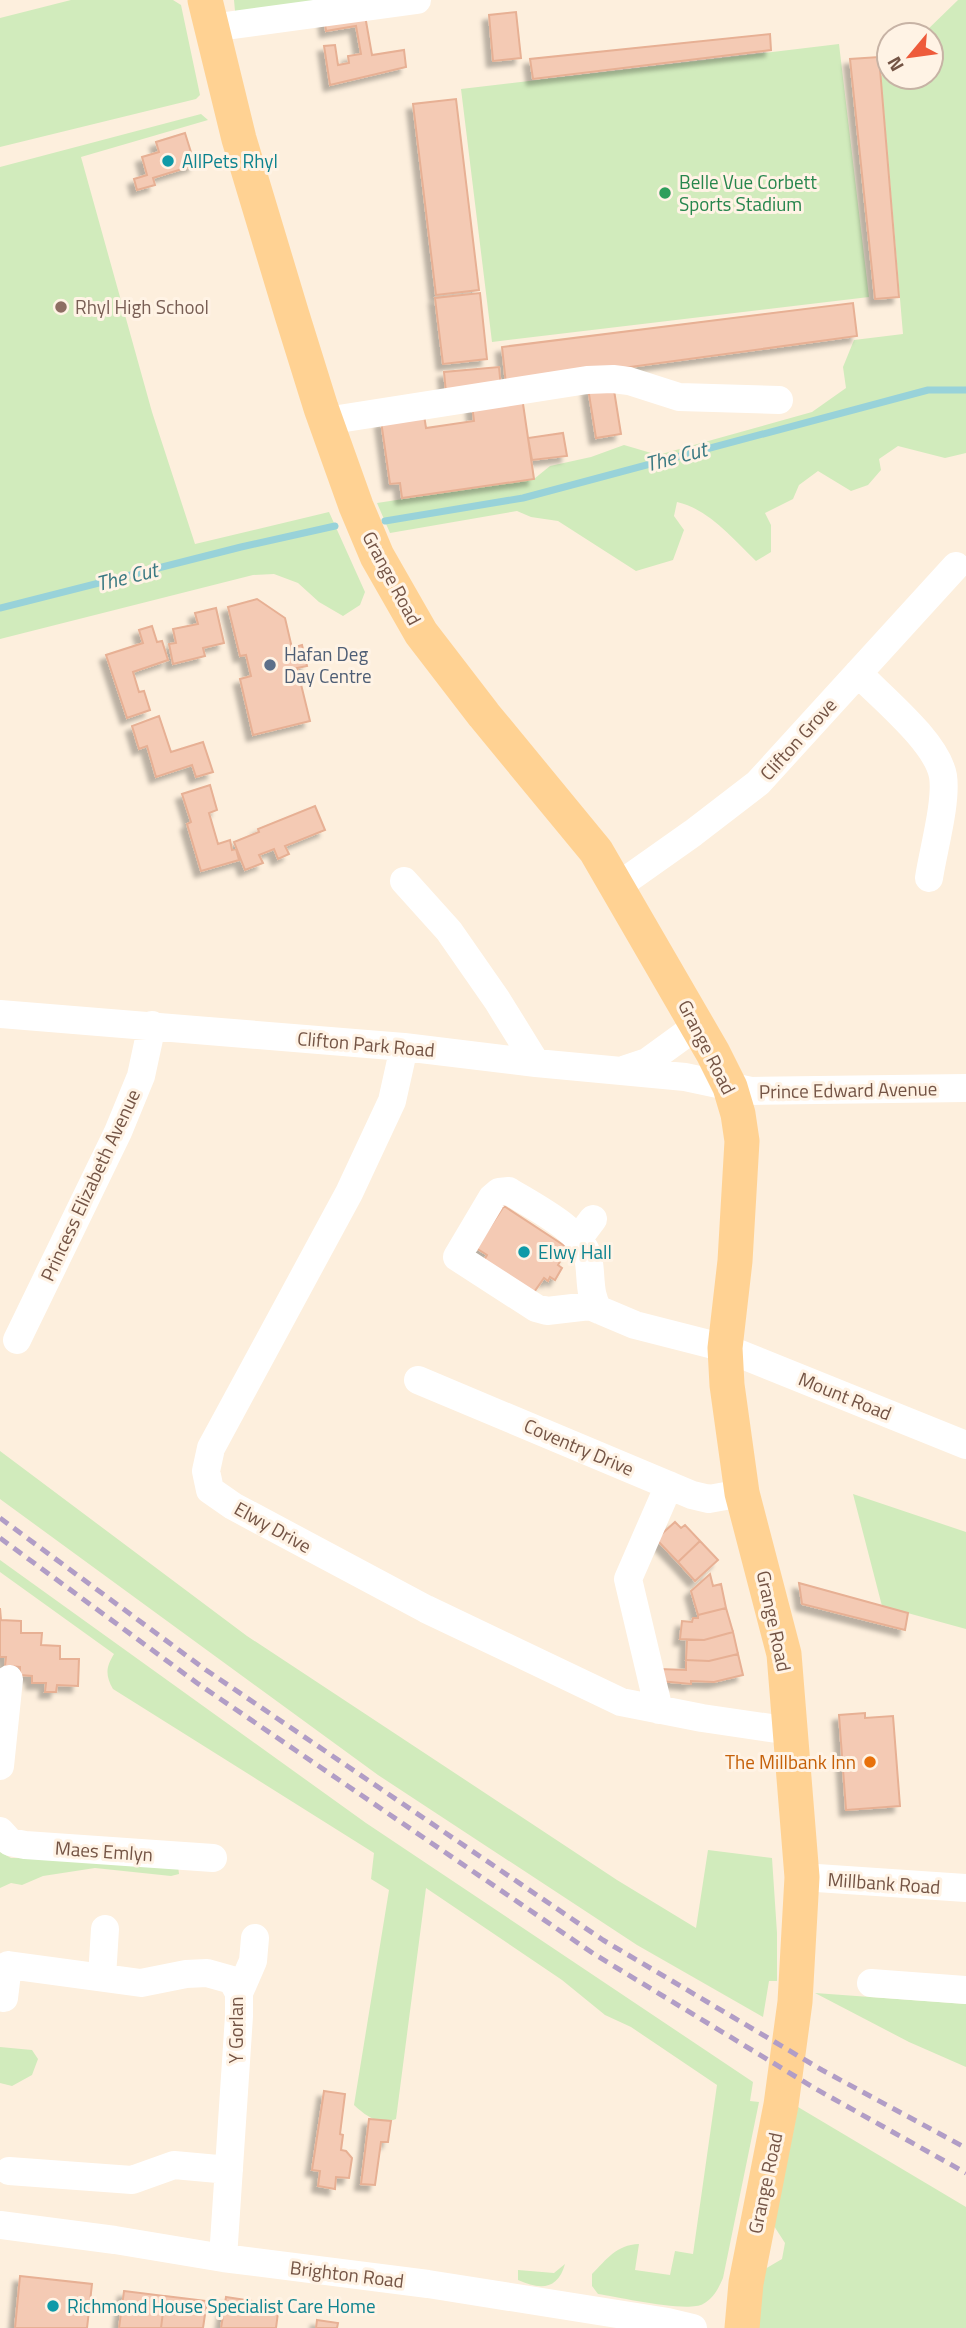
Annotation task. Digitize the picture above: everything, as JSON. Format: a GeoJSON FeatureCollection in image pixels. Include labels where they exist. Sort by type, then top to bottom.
{"type":"FeatureCollection","features":[{"type":"Feature","properties":{"kind":"main road","name":"Grange Road"},"geometry":{"type":"LineString","coordinates":[[208,14],[239,139],[326,421],[377,556],[421,633],[484,715],[596,851],[698,1025],[730,1087],[738,1114],[742,1141],[735,1261],[725,1348],[727,1385],[742,1493],[784,1654],[802,1877],[795,2001],[781,2105],[746,2283],[742,2328]]}},
{"type":"Feature","properties":{"kind":"street"},"geometry":{"type":"LineString","coordinates":[[208,14],[417,0]]}},
{"type":"Feature","properties":{"kind":"street"},"geometry":{"type":"LineString","coordinates":[[326,421],[587,380],[629,381],[679,397],[779,400]]}},
{"type":"Feature","properties":{"kind":"street","name":"Clifton Grove"},"geometry":{"type":"LineString","coordinates":[[618,886],[758,783],[956,566]]}},
{"type":"Feature","properties":{"kind":"street"},"geometry":{"type":"LineString","coordinates":[[858,673],[924,740],[942,775],[943,794],[929,878]]}},
{"type":"Feature","properties":{"kind":"street"},"geometry":{"type":"LineString","coordinates":[[404,881],[449,931],[497,1000],[536,1063]]}},
{"type":"Feature","properties":{"kind":"street","name":"Clifton Park Road"},"geometry":{"type":"LineString","coordinates":[[0,1014],[404,1047],[685,1077],[730,1087]]}},
{"type":"Feature","properties":{"kind":"street","name":"Princess Elizabeth Avenue"},"geometry":{"type":"LineString","coordinates":[[17,1341],[118,1132],[141,1076],[152,1025]]}},
{"type":"Feature","properties":{"kind":"street"},"geometry":{"type":"LineString","coordinates":[[624,1070],[647,1062],[698,1025]]}},
{"type":"Feature","properties":{"kind":"street","name":"Elwy Drive"},"geometry":{"type":"LineString","coordinates":[[404,1047],[392,1101],[349,1193],[211,1448],[206,1471],[210,1490],[233,1506],[426,1609],[621,1702],[702,1718],[791,1731]]}},
{"type":"Feature","properties":{"kind":"street","name":"Prince Edward Avenue"},"geometry":{"type":"LineString","coordinates":[[730,1087],[751,1091],[966,1088]]}},
{"type":"Feature","properties":{"kind":"street"},"geometry":{"type":"LineString","coordinates":[[509,1191],[561,1224],[585,1229],[594,1303],[599,1310],[590,1306],[547,1311],[536,1308],[452,1265],[492,1198],[499,1192],[509,1191]]}},
{"type":"Feature","properties":{"kind":"street","name":"Mount Road"},"geometry":{"type":"LineString","coordinates":[[599,1310],[635,1325],[725,1348],[966,1445]]}},
{"type":"Feature","properties":{"kind":"street","name":"Coventry Drive"},"geometry":{"type":"LineString","coordinates":[[418,1380],[692,1495],[709,1499],[742,1493]]}},
{"type":"Feature","properties":{"kind":"street"},"geometry":{"type":"LineString","coordinates":[[659,1710],[628,1579],[669,1485]]}},
{"type":"Feature","properties":{"kind":"street"},"geometry":{"type":"LineString","coordinates":[[0,1766],[9,1679]]}},
{"type":"Feature","properties":{"kind":"street","name":"Maes Emlyn"},"geometry":{"type":"LineString","coordinates":[[0,1831],[10,1842],[25,1845],[213,1858]]}},
{"type":"Feature","properties":{"kind":"street","name":"Millbank Road"},"geometry":{"type":"LineString","coordinates":[[802,1877],[966,1888]]}},
{"type":"Feature","properties":{"kind":"street"},"geometry":{"type":"LineString","coordinates":[[102,1977],[105,1929]]}},
{"type":"Feature","properties":{"kind":"street"},"geometry":{"type":"LineString","coordinates":[[239,1993],[253,1961],[256,1938]]}},
{"type":"Feature","properties":{"kind":"street","name":"Y Gorlan"},"geometry":{"type":"LineString","coordinates":[[4,1998],[8,1965],[141,1983],[186,1974],[207,1973],[232,1980],[239,1993],[239,2016],[223,2258]]}},
{"type":"Feature","properties":{"kind":"street"},"geometry":{"type":"LineString","coordinates":[[871,1983],[966,1990]]}},
{"type":"Feature","properties":{"kind":"street"},"geometry":{"type":"LineString","coordinates":[[9,2171],[132,2180],[174,2165],[229,2170]]}},
{"type":"Feature","properties":{"kind":"street","name":"Brighton Road"},"geometry":{"type":"LineString","coordinates":[[0,2225],[223,2258],[428,2284],[693,2328]]}},
{"type":"Feature","properties":{"kind":"green space"},"geometry":{"type":"Polygon","coordinates":[[[71,0],[173,0],[181,5],[200,95],[196,99],[0,147],[0,18],[71,0]]]}},
{"type":"Feature","properties":{"kind":"green space"},"geometry":{"type":"Polygon","coordinates":[[[234,0],[347,0],[235,11],[234,0]]]}},
{"type":"Feature","properties":{"kind":"green space"},"geometry":{"type":"Polygon","coordinates":[[[958,0],[966,0],[966,453],[945,458],[898,446],[879,459],[881,470],[868,485],[851,491],[818,471],[799,485],[793,499],[765,513],[771,525],[771,552],[756,561],[710,518],[677,502],[674,516],[684,530],[673,560],[636,571],[558,521],[531,517],[517,511],[390,533],[377,503],[534,479],[550,466],[591,457],[624,445],[658,455],[812,412],[846,388],[843,367],[854,340],[903,334],[882,91],[945,91],[945,21],[936,21],[958,0]]]}},
{"type":"Feature","properties":{"kind":"green space","name":"Belle Vue Corbett Sports Stadium"},"geometry":{"type":"Polygon","coordinates":[[[839,44],[869,297],[492,342],[461,89],[839,44]]]}},
{"type":"Feature","properties":{"kind":"green space","name":"Rhyl High School"},"geometry":{"type":"Polygon","coordinates":[[[201,114],[208,120],[81,157],[152,412],[195,544],[329,512],[365,592],[360,605],[343,616],[319,602],[298,583],[274,574],[253,575],[0,639],[0,167],[201,114]]]}},
{"type":"Feature","properties":{"kind":"green space"},"geometry":{"type":"Polygon","coordinates":[[[0,1451],[247,1636],[617,1880],[696,1928],[708,1850],[772,1858],[777,1981],[769,1981],[763,2017],[637,1945],[378,1775],[0,1499],[0,1451]]]}},
{"type":"Feature","properties":{"kind":"green space"},"geometry":{"type":"Polygon","coordinates":[[[853,1494],[966,1532],[966,1629],[882,1606],[853,1494]]]}},
{"type":"Feature","properties":{"kind":"green space"},"geometry":{"type":"Polygon","coordinates":[[[0,1560],[366,1823],[753,2082],[750,2101],[759,2102],[723,2278],[710,2299],[703,2304],[683,2307],[598,2294],[592,2286],[592,2274],[612,2254],[631,2245],[639,2244],[635,2270],[670,2275],[675,2251],[693,2254],[717,2085],[631,2027],[605,2015],[562,1980],[426,1888],[396,2119],[378,2121],[363,2113],[354,2105],[389,1890],[371,1879],[374,1853],[113,1689],[108,1671],[114,1654],[0,1572],[0,1560]]]}},
{"type":"Feature","properties":{"kind":"green space"},"geometry":{"type":"Polygon","coordinates":[[[0,1852],[11,1858],[93,1859],[178,1866],[179,1874],[171,1876],[95,1868],[43,1876],[22,1885],[11,1883],[0,1888],[0,1852]]]}},
{"type":"Feature","properties":{"kind":"green space"},"geometry":{"type":"Polygon","coordinates":[[[815,1993],[966,2004],[966,2067],[909,2042],[815,1993]]]}},
{"type":"Feature","properties":{"kind":"green space"},"geometry":{"type":"Polygon","coordinates":[[[0,2047],[32,2050],[38,2059],[32,2075],[12,2086],[0,2083],[0,2047]]]}},
{"type":"Feature","properties":{"kind":"green space"},"geometry":{"type":"Polygon","coordinates":[[[798,2107],[966,2207],[966,2328],[759,2328],[765,2269],[782,2259],[785,2243],[774,2226],[798,2107]]]}},
{"type":"Feature","properties":{"kind":"green space"},"geometry":{"type":"Polygon","coordinates":[[[565,2264],[558,2279],[547,2286],[518,2280],[518,2270],[554,2273],[565,2264]]]}},
{"type":"Feature","properties":{"kind":"building"},"geometry":{"type":"Polygon","coordinates":[[[364,10],[372,55],[404,50],[406,67],[330,85],[324,46],[335,45],[338,65],[349,63],[348,56],[361,54],[356,26],[326,31],[324,16],[364,10]]]}},
{"type":"Feature","properties":{"kind":"building"},"geometry":{"type":"Polygon","coordinates":[[[516,12],[521,58],[493,61],[489,15],[516,12]]]}},
{"type":"Feature","properties":{"kind":"building"},"geometry":{"type":"Polygon","coordinates":[[[770,34],[771,50],[533,79],[530,59],[770,34]]]}},
{"type":"Feature","properties":{"kind":"building"},"geometry":{"type":"Polygon","coordinates":[[[875,57],[875,91],[882,91],[899,297],[875,299],[850,59],[875,57]]]}},
{"type":"Feature","properties":{"kind":"building"},"geometry":{"type":"Polygon","coordinates":[[[456,99],[479,290],[436,295],[413,104],[456,99]]]}},
{"type":"Feature","properties":{"kind":"building","name":"AllPets Rhyl"},"geometry":{"type":"Polygon","coordinates":[[[185,133],[195,165],[153,178],[155,185],[137,190],[134,179],[147,175],[142,157],[159,152],[156,142],[185,133]]]}},
{"type":"Feature","properties":{"kind":"building"},"geometry":{"type":"Polygon","coordinates":[[[480,293],[487,359],[443,364],[435,298],[480,293]]]}},
{"type":"Feature","properties":{"kind":"building"},"geometry":{"type":"Polygon","coordinates":[[[853,303],[857,336],[506,384],[502,347],[853,303]]]}},
{"type":"Feature","properties":{"kind":"building"},"geometry":{"type":"Polygon","coordinates":[[[499,367],[501,388],[446,393],[444,372],[499,367]]]}},
{"type":"Feature","properties":{"kind":"building"},"geometry":{"type":"Polygon","coordinates":[[[613,384],[621,434],[596,438],[588,388],[613,384]]]}},
{"type":"Feature","properties":{"kind":"building"},"geometry":{"type":"Polygon","coordinates":[[[522,397],[534,479],[402,498],[400,483],[390,484],[381,421],[424,415],[426,428],[474,421],[472,405],[522,397]]]}},
{"type":"Feature","properties":{"kind":"building"},"geometry":{"type":"Polygon","coordinates":[[[563,433],[567,456],[532,460],[528,438],[563,433]]]}},
{"type":"Feature","properties":{"kind":"building"},"geometry":{"type":"Polygon","coordinates":[[[257,599],[285,618],[292,648],[302,645],[307,666],[297,668],[310,721],[253,735],[240,679],[251,676],[246,655],[240,656],[228,607],[257,599]]]}},
{"type":"Feature","properties":{"kind":"building"},"geometry":{"type":"Polygon","coordinates":[[[216,608],[224,643],[203,648],[205,656],[173,664],[169,644],[176,643],[173,629],[198,624],[195,613],[216,608]]]}},
{"type":"Feature","properties":{"kind":"building"},"geometry":{"type":"Polygon","coordinates":[[[152,626],[157,642],[162,641],[168,660],[133,672],[139,692],[144,691],[150,710],[127,718],[106,655],[143,643],[139,630],[152,626]]]}},
{"type":"Feature","properties":{"kind":"building"},"geometry":{"type":"Polygon","coordinates":[[[159,716],[171,752],[203,742],[213,772],[196,777],[192,765],[156,777],[147,746],[139,749],[132,726],[159,716]]]}},
{"type":"Feature","properties":{"kind":"building"},"geometry":{"type":"Polygon","coordinates":[[[210,785],[217,810],[209,813],[218,844],[230,840],[232,850],[236,849],[239,860],[201,871],[187,824],[191,822],[182,794],[210,785]]]}},
{"type":"Feature","properties":{"kind":"building"},"geometry":{"type":"Polygon","coordinates":[[[315,806],[325,830],[285,846],[289,854],[278,859],[274,849],[259,855],[263,863],[245,870],[234,842],[259,832],[258,829],[315,806]]]}},
{"type":"Feature","properties":{"kind":"building","name":"Elwy Hall"},"geometry":{"type":"Polygon","coordinates":[[[504,1206],[568,1248],[558,1265],[562,1268],[555,1280],[550,1277],[548,1281],[544,1278],[532,1295],[483,1262],[487,1255],[476,1248],[504,1206]]]}},
{"type":"Feature","properties":{"kind":"building"},"geometry":{"type":"Polygon","coordinates":[[[675,1522],[681,1528],[685,1525],[700,1541],[678,1562],[656,1539],[675,1522]]]}},
{"type":"Feature","properties":{"kind":"building"},"geometry":{"type":"Polygon","coordinates":[[[700,1541],[718,1560],[695,1581],[678,1562],[700,1541]]]}},
{"type":"Feature","properties":{"kind":"building"},"geometry":{"type":"Polygon","coordinates":[[[710,1574],[713,1586],[721,1584],[726,1608],[698,1615],[691,1591],[710,1574]]]}},
{"type":"Feature","properties":{"kind":"building"},"geometry":{"type":"Polygon","coordinates":[[[799,1583],[908,1613],[905,1630],[802,1604],[799,1583]]]}},
{"type":"Feature","properties":{"kind":"building"},"geometry":{"type":"Polygon","coordinates":[[[0,1608],[1,1620],[21,1621],[21,1633],[42,1633],[41,1645],[60,1646],[60,1659],[79,1659],[78,1686],[57,1685],[56,1692],[45,1692],[46,1683],[32,1683],[32,1676],[20,1675],[20,1667],[5,1666],[6,1657],[0,1657],[0,1608]]]}},
{"type":"Feature","properties":{"kind":"building"},"geometry":{"type":"Polygon","coordinates":[[[726,1608],[733,1632],[704,1640],[680,1639],[682,1621],[692,1622],[698,1615],[726,1608]]]}},
{"type":"Feature","properties":{"kind":"building"},"geometry":{"type":"Polygon","coordinates":[[[733,1632],[738,1654],[709,1661],[686,1660],[687,1640],[704,1640],[733,1632]]]}},
{"type":"Feature","properties":{"kind":"building"},"geometry":{"type":"Polygon","coordinates":[[[738,1654],[743,1675],[714,1682],[691,1681],[691,1684],[660,1681],[660,1669],[686,1670],[686,1660],[709,1661],[738,1654]]]}},
{"type":"Feature","properties":{"kind":"building","name":"The Millbank Inn"},"geometry":{"type":"Polygon","coordinates":[[[865,1713],[865,1718],[893,1716],[900,1806],[846,1810],[839,1715],[865,1713]]]}},
{"type":"Feature","properties":{"kind":"building"},"geometry":{"type":"Polygon","coordinates":[[[324,2091],[345,2094],[340,2134],[343,2135],[341,2150],[346,2151],[352,2158],[349,2178],[336,2177],[335,2189],[318,2186],[320,2171],[312,2170],[324,2091]]]}},
{"type":"Feature","properties":{"kind":"building"},"geometry":{"type":"Polygon","coordinates":[[[369,2119],[391,2121],[388,2142],[381,2142],[375,2185],[361,2184],[369,2119]]]}},
{"type":"Feature","properties":{"kind":"building","name":"Richmond House Specialist Care Home"},"geometry":{"type":"Polygon","coordinates":[[[20,2276],[92,2284],[87,2328],[15,2328],[20,2276]]]}},
{"type":"Feature","properties":{"kind":"building"},"geometry":{"type":"Polygon","coordinates":[[[124,2291],[165,2296],[161,2328],[119,2328],[124,2291]]]}},
{"type":"Feature","properties":{"kind":"building"},"geometry":{"type":"Polygon","coordinates":[[[165,2296],[207,2301],[203,2328],[161,2328],[165,2296]]]}},
{"type":"Feature","properties":{"kind":"building"},"geometry":{"type":"Polygon","coordinates":[[[226,2297],[279,2305],[276,2328],[221,2328],[226,2297]]]}},
{"type":"Feature","properties":{"kind":"building"},"geometry":{"type":"Polygon","coordinates":[[[317,2320],[338,2323],[337,2328],[316,2328],[317,2320]]]}},
{"type":"Feature","properties":{"kind":"waterway","name":"The Cut"},"geometry":{"type":"LineString","coordinates":[[385,521],[523,498],[928,390],[966,390]]}},
{"type":"Feature","properties":{"kind":"waterway","name":"The Cut"},"geometry":{"type":"LineString","coordinates":[[0,608],[335,526]]}},
{"type":"Feature","properties":{"kind":"railway"},"geometry":{"type":"LineString","coordinates":[[0,1518],[206,1670],[603,1940],[822,2070],[966,2148]]}},
{"type":"Feature","properties":{"kind":"railway"},"geometry":{"type":"LineString","coordinates":[[0,1538],[197,1683],[594,1954],[816,2089],[966,2173]]}},
{"type":"Feature","properties":{"kind":"place","name":"AllPets Rhyl"},"geometry":{"type":"Point","coordinates":[168,161]}},
{"type":"Feature","properties":{"kind":"place","name":"Belle Vue Corbett Sports Stadium"},"geometry":{"type":"Point","coordinates":[665,193]}},
{"type":"Feature","properties":{"kind":"place","name":"Rhyl High School"},"geometry":{"type":"Point","coordinates":[61,307]}},
{"type":"Feature","properties":{"kind":"place","name":"Hafan Deg Day Centre"},"geometry":{"type":"Point","coordinates":[270,665]}},
{"type":"Feature","properties":{"kind":"place","name":"Elwy Hall"},"geometry":{"type":"Point","coordinates":[524,1252]}},
{"type":"Feature","properties":{"kind":"place","name":"The Millbank Inn"},"geometry":{"type":"Point","coordinates":[870,1762]}},
{"type":"Feature","properties":{"kind":"place","name":"Richmond House Specialist Care Home"},"geometry":{"type":"Point","coordinates":[53,2306]}}]}
